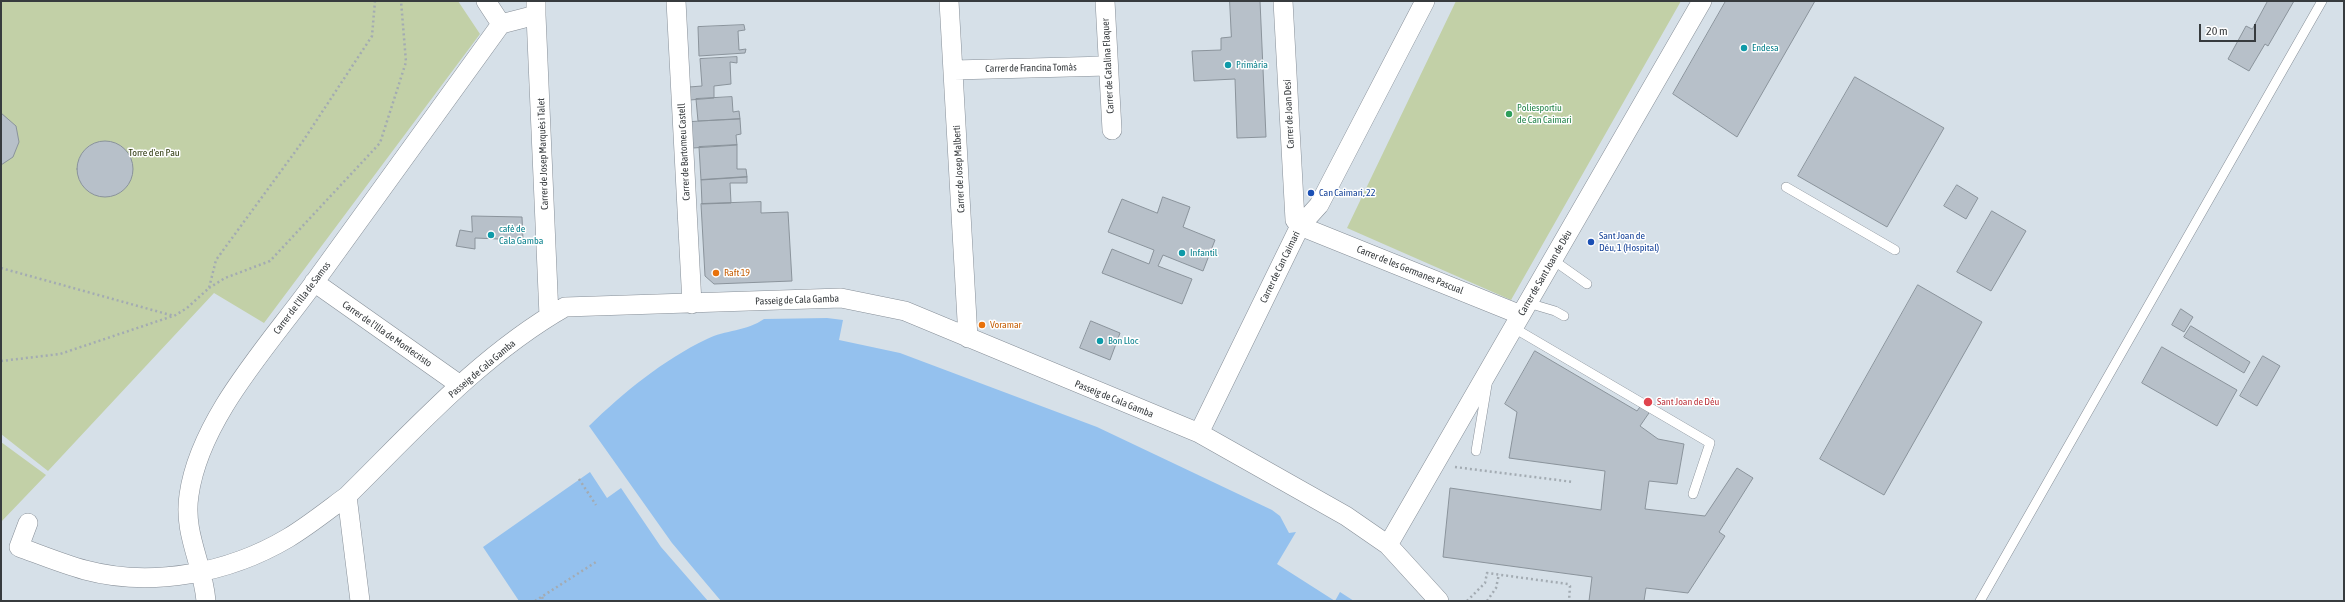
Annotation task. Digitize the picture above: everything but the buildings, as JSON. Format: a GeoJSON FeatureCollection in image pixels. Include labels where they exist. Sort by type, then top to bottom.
{"type":"FeatureCollection","features":[{"type":"Feature","properties":{"kind":"street"},"geometry":{"type":"LineString","coordinates":[[486,1],[501,24],[536,8]]}},
{"type":"Feature","properties":{"kind":"street","name":"Carrer de Bartomeu Castell"},"geometry":{"type":"LineString","coordinates":[[676,1],[692,304]]}},
{"type":"Feature","properties":{"kind":"street","name":"Carrer de Josep Malberti"},"geometry":{"type":"LineString","coordinates":[[949,1],[968,338]]}},
{"type":"Feature","properties":{"kind":"street","name":"Carrer de Catalina Flaquer"},"geometry":{"type":"LineString","coordinates":[[1105,1],[1112,130]]}},
{"type":"Feature","properties":{"kind":"street","name":"Carrer de Joan Desí"},"geometry":{"type":"LineString","coordinates":[[1283,1],[1295,220],[1300,226]]}},
{"type":"Feature","properties":{"kind":"street","name":"Carrer de Can Caimari"},"geometry":{"type":"LineString","coordinates":[[1199,433],[1300,226],[1319,205],[1425,1]]}},
{"type":"Feature","properties":{"kind":"street","name":"Carrer de Sant Joan de Déu"},"geometry":{"type":"LineString","coordinates":[[1388,545],[1702,1]]}},
{"type":"Feature","properties":{"kind":"street","name":"Carrer de Josep Marquès i Talet"},"geometry":{"type":"LineString","coordinates":[[536,8],[549,316]]}},
{"type":"Feature","properties":{"kind":"street","name":"Carrer de l'Illa de Samos"},"geometry":{"type":"LineString","coordinates":[[206,601],[202,572],[190,537],[187,512],[189,492],[201,451],[234,388],[314,282],[501,24]]}},
{"type":"Feature","properties":{"kind":"street","name":"Carrer de Francina Tomàs"},"geometry":{"type":"LineString","coordinates":[[954,70],[1108,66]]}},
{"type":"Feature","properties":{"kind":"street","name":"Carrer de les Germanes Pascual"},"geometry":{"type":"LineString","coordinates":[[1300,226],[1521,315]]}},
{"type":"Feature","properties":{"kind":"street","name":"Carrer de l'Illa de Montecristo"},"geometry":{"type":"LineString","coordinates":[[314,282],[460,385]]}},
{"type":"Feature","properties":{"kind":"street","name":"Passeig de Cala Gamba"},"geometry":{"type":"LineString","coordinates":[[28,523],[19,547],[87,570],[140,578],[202,572],[244,560],[288,538],[347,496],[460,385],[504,348],[549,316],[565,307],[841,298],[905,310],[968,338],[1199,433],[1346,516],[1388,545],[1439,601]]}},
{"type":"Feature","properties":{"kind":"street"},"geometry":{"type":"LineString","coordinates":[[347,496],[360,601]]}},
{"type":"Feature","properties":{"kind":"lane"},"geometry":{"type":"LineString","coordinates":[[1980,601],[2322,1]]}},
{"type":"Feature","properties":{"kind":"lane"},"geometry":{"type":"LineString","coordinates":[[1786,187],[1895,250]]}},
{"type":"Feature","properties":{"kind":"lane"},"geometry":{"type":"LineString","coordinates":[[1553,260],[1587,284]]}},
{"type":"Feature","properties":{"kind":"lane"},"geometry":{"type":"LineString","coordinates":[[1521,315],[1555,311],[1564,316]]}},
{"type":"Feature","properties":{"kind":"lane"},"geometry":{"type":"LineString","coordinates":[[1521,315],[1710,443],[1693,494]]}},
{"type":"Feature","properties":{"kind":"lane"},"geometry":{"type":"LineString","coordinates":[[1476,451],[1489,370]]}},
{"type":"Feature","properties":{"kind":"path"},"geometry":{"type":"LineString","coordinates":[[209,288],[216,260],[303,141],[372,36],[375,1]]}},
{"type":"Feature","properties":{"kind":"path"},"geometry":{"type":"LineString","coordinates":[[1,361],[60,354],[174,316],[187,308],[209,288],[225,278],[270,261],[380,143],[406,62],[401,1]]}},
{"type":"Feature","properties":{"kind":"path"},"geometry":{"type":"LineString","coordinates":[[1,268],[174,316]]}},
{"type":"Feature","properties":{"kind":"path"},"geometry":{"type":"LineString","coordinates":[[1435,464],[1573,482]]}},
{"type":"Feature","properties":{"kind":"path"},"geometry":{"type":"LineString","coordinates":[[579,479],[596,505]]}},
{"type":"Feature","properties":{"kind":"path"},"geometry":{"type":"LineString","coordinates":[[535,601],[596,562]]}},
{"type":"Feature","properties":{"kind":"path"},"geometry":{"type":"LineString","coordinates":[[1468,601],[1485,583],[1487,573],[1568,584],[1570,586],[1569,601]]}},
{"type":"Feature","properties":{"kind":"path"},"geometry":{"type":"LineString","coordinates":[[1487,601],[1496,588],[1499,574]]}},
{"type":"Feature","properties":{"kind":"path"},"geometry":{"type":"LineString","coordinates":[[542,597],[544,601]]}},
{"type":"Feature","properties":{"kind":"green space","name":"Torre d'en Pau"},"geometry":{"type":"Polygon","coordinates":[[[1,1],[458,1],[480,34],[264,323],[214,293],[48,471],[1,434],[1,1]]]}},
{"type":"Feature","properties":{"kind":"green space","name":"Poliesportiu de Can Caimari"},"geometry":{"type":"Polygon","coordinates":[[[1456,1],[1681,1],[1511,300],[1347,228],[1456,1]]]}},
{"type":"Feature","properties":{"kind":"green space"},"geometry":{"type":"Polygon","coordinates":[[[1,442],[46,475],[1,522],[1,442]]]}},
{"type":"Feature","properties":{"kind":"water"},"geometry":{"type":"Polygon","coordinates":[[[827,318],[843,320],[839,340],[900,353],[1097,427],[1272,510],[1280,516],[1289,533],[1296,532],[1277,564],[1335,601],[721,601],[672,543],[589,426],[630,389],[675,357],[707,339],[750,326],[764,319],[827,318]]]}},
{"type":"Feature","properties":{"kind":"water"},"geometry":{"type":"Polygon","coordinates":[[[590,472],[607,498],[621,488],[661,547],[708,601],[519,601],[483,547],[590,472]]]}},
{"type":"Feature","properties":{"kind":"water"},"geometry":{"type":"Polygon","coordinates":[[[1340,592],[1354,601],[1335,601],[1340,592]]]}},
{"type":"Feature","properties":{"kind":"place","name":"Endesa"},"geometry":{"type":"Point","coordinates":[1744,48]}},
{"type":"Feature","properties":{"kind":"place","name":"Primària"},"geometry":{"type":"Point","coordinates":[1228,65]}},
{"type":"Feature","properties":{"kind":"place","name":"Poliesportiu de Can Caimari"},"geometry":{"type":"Point","coordinates":[1509,114]}},
{"type":"Feature","properties":{"kind":"place","name":"Can Caimari, 22"},"geometry":{"type":"Point","coordinates":[1311,193]}},
{"type":"Feature","properties":{"kind":"place","name":"cafè de Cala Gamba"},"geometry":{"type":"Point","coordinates":[491,235]}},
{"type":"Feature","properties":{"kind":"place","name":"Sant Joan de Déu, 1 (Hospital)"},"geometry":{"type":"Point","coordinates":[1591,242]}},
{"type":"Feature","properties":{"kind":"place","name":"Infantil"},"geometry":{"type":"Point","coordinates":[1182,253]}},
{"type":"Feature","properties":{"kind":"place","name":"Raft 19"},"geometry":{"type":"Point","coordinates":[716,273]}},
{"type":"Feature","properties":{"kind":"place","name":"Voramar"},"geometry":{"type":"Point","coordinates":[982,325]}},
{"type":"Feature","properties":{"kind":"place","name":"Bon Lloc"},"geometry":{"type":"Point","coordinates":[1100,341]}},
{"type":"Feature","properties":{"kind":"place","name":"Sant Joan de Déu"},"geometry":{"type":"Point","coordinates":[1648,402]}}]}
